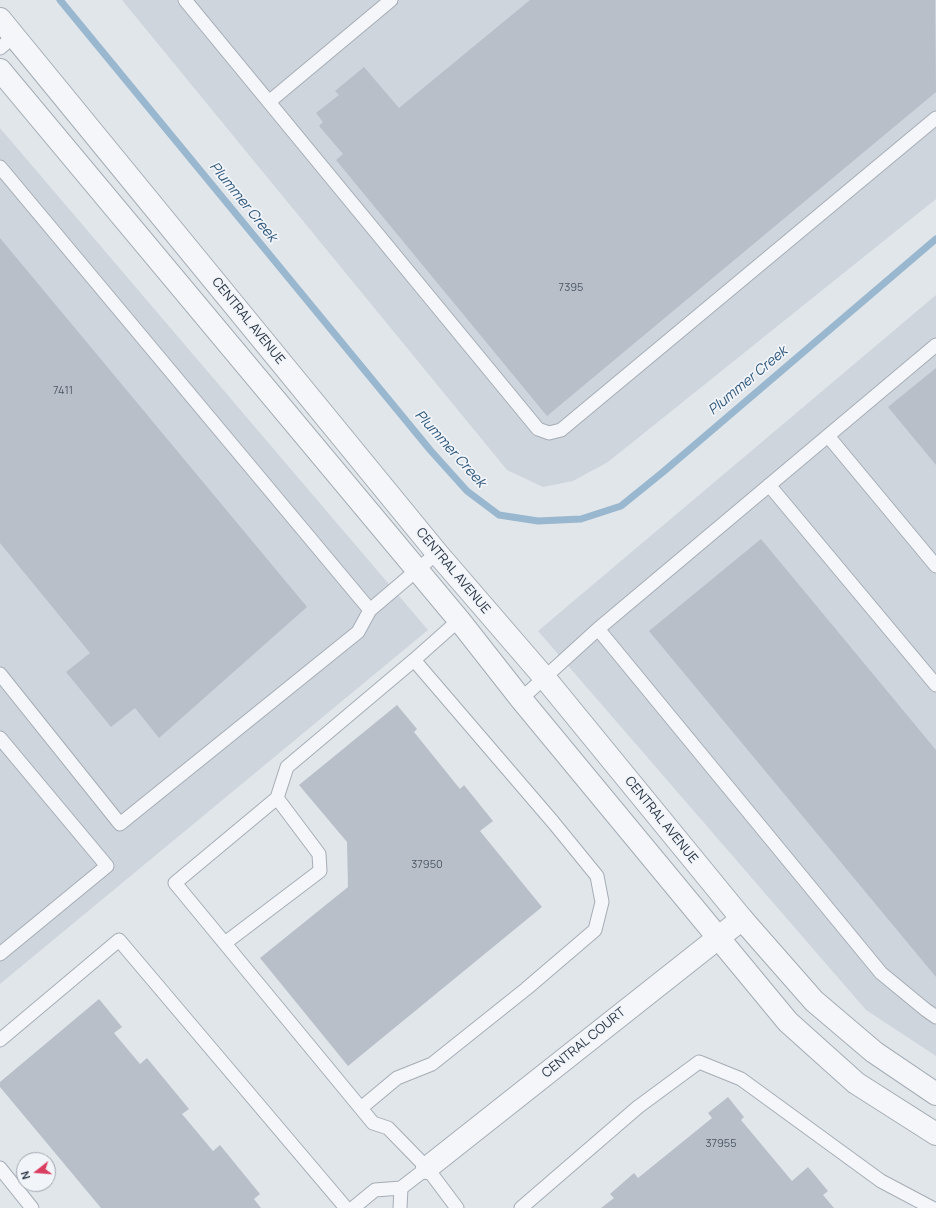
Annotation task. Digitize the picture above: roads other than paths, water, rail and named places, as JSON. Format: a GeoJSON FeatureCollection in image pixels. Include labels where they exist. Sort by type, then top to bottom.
{"type":"FeatureCollection","features":[{"type":"Feature","properties":{"kind":"street","name":"CENTRAL AVENUE"},"geometry":{"type":"LineString","coordinates":[[0,18],[7,42],[437,553],[544,677],[742,919],[814,1001],[874,1052],[936,1094]]}},
{"type":"Feature","properties":{"kind":"street","name":"CENTRAL AVENUE"},"geometry":{"type":"LineString","coordinates":[[0,70],[458,620],[718,938],[793,1027],[856,1083],[934,1129]]}},
{"type":"Feature","properties":{"kind":"street","name":"CENTRAL COURT"},"geometry":{"type":"LineString","coordinates":[[427,1168],[742,919]]}},
{"type":"Feature","properties":{"kind":"lane"},"geometry":{"type":"LineString","coordinates":[[185,0],[270,101],[538,429],[550,433],[561,430],[936,118]]}},
{"type":"Feature","properties":{"kind":"lane"},"geometry":{"type":"LineString","coordinates":[[270,101],[391,0]]}},
{"type":"Feature","properties":{"kind":"lane"},"geometry":{"type":"LineString","coordinates":[[0,167],[370,610]]}},
{"type":"Feature","properties":{"kind":"lane"},"geometry":{"type":"LineString","coordinates":[[521,698],[598,629],[936,345]]}},
{"type":"Feature","properties":{"kind":"lane"},"geometry":{"type":"LineString","coordinates":[[828,436],[936,566]]}},
{"type":"Feature","properties":{"kind":"lane"},"geometry":{"type":"LineString","coordinates":[[769,485],[936,685]]}},
{"type":"Feature","properties":{"kind":"lane"},"geometry":{"type":"LineString","coordinates":[[0,674],[120,824],[358,632],[370,610],[437,553]]}},
{"type":"Feature","properties":{"kind":"lane"},"geometry":{"type":"LineString","coordinates":[[457,1208],[427,1168],[388,1128],[373,1122],[175,883],[277,798],[287,767],[414,660],[458,620]]}},
{"type":"Feature","properties":{"kind":"lane"},"geometry":{"type":"LineString","coordinates":[[598,629],[881,973],[936,1017]]}},
{"type":"Feature","properties":{"kind":"lane"},"geometry":{"type":"LineString","coordinates":[[361,1108],[398,1078],[432,1064],[538,979],[595,930],[602,902],[597,876],[553,822],[414,660]]}},
{"type":"Feature","properties":{"kind":"lane"},"geometry":{"type":"LineString","coordinates":[[0,738],[106,866],[0,954]]}},
{"type":"Feature","properties":{"kind":"lane"},"geometry":{"type":"LineString","coordinates":[[225,943],[320,871],[319,854],[277,798]]}},
{"type":"Feature","properties":{"kind":"lane"},"geometry":{"type":"LineString","coordinates":[[0,1040],[119,940],[346,1208]]}},
{"type":"Feature","properties":{"kind":"lane"},"geometry":{"type":"LineString","coordinates":[[520,1208],[638,1107],[699,1062],[741,1079],[881,1181],[932,1208]]}},
{"type":"Feature","properties":{"kind":"lane"},"geometry":{"type":"LineString","coordinates":[[0,1168],[32,1208]]}},
{"type":"Feature","properties":{"kind":"lane"},"geometry":{"type":"LineString","coordinates":[[353,1208],[375,1190],[401,1188],[427,1168]]}},
{"type":"Feature","properties":{"kind":"lane"},"geometry":{"type":"LineString","coordinates":[[400,1208],[401,1188]]}},
{"type":"Feature","properties":{"kind":"waterway","name":"Plummer Creek"},"geometry":{"type":"LineString","coordinates":[[60,0],[431,451],[467,491],[499,515],[538,521],[581,519],[621,506],[663,472],[936,239]]}}]}
